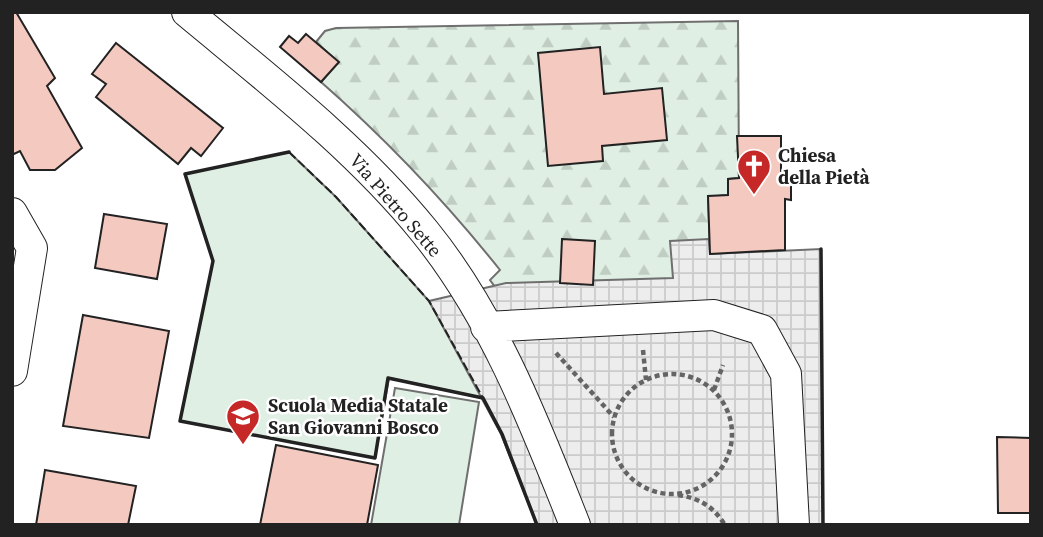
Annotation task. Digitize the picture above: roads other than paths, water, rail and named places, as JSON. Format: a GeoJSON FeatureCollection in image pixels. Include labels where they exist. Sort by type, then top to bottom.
{"type":"FeatureCollection","features":[{"type":"Feature","properties":{"kind":"street","name":"Via Pietro Sette"},"geometry":{"type":"LineString","coordinates":[[187,12],[292,100],[369,170],[426,233],[468,294],[486,327],[533,421],[575,525]]}},
{"type":"Feature","properties":{"kind":"street"},"geometry":{"type":"LineString","coordinates":[[12,213],[32,248],[12,371]]}},
{"type":"Feature","properties":{"kind":"street"},"geometry":{"type":"LineString","coordinates":[[486,327],[714,315],[762,330],[786,374],[794,525]]}},
{"type":"Feature","properties":{"kind":"place","name":"Chiesa della Pietà"},"geometry":{"type":"Point","coordinates":[754,196]}},
{"type":"Feature","properties":{"kind":"place","name":"Scuola Media Statale San Giovanni Bosco"},"geometry":{"type":"Point","coordinates":[243,446]}}]}
